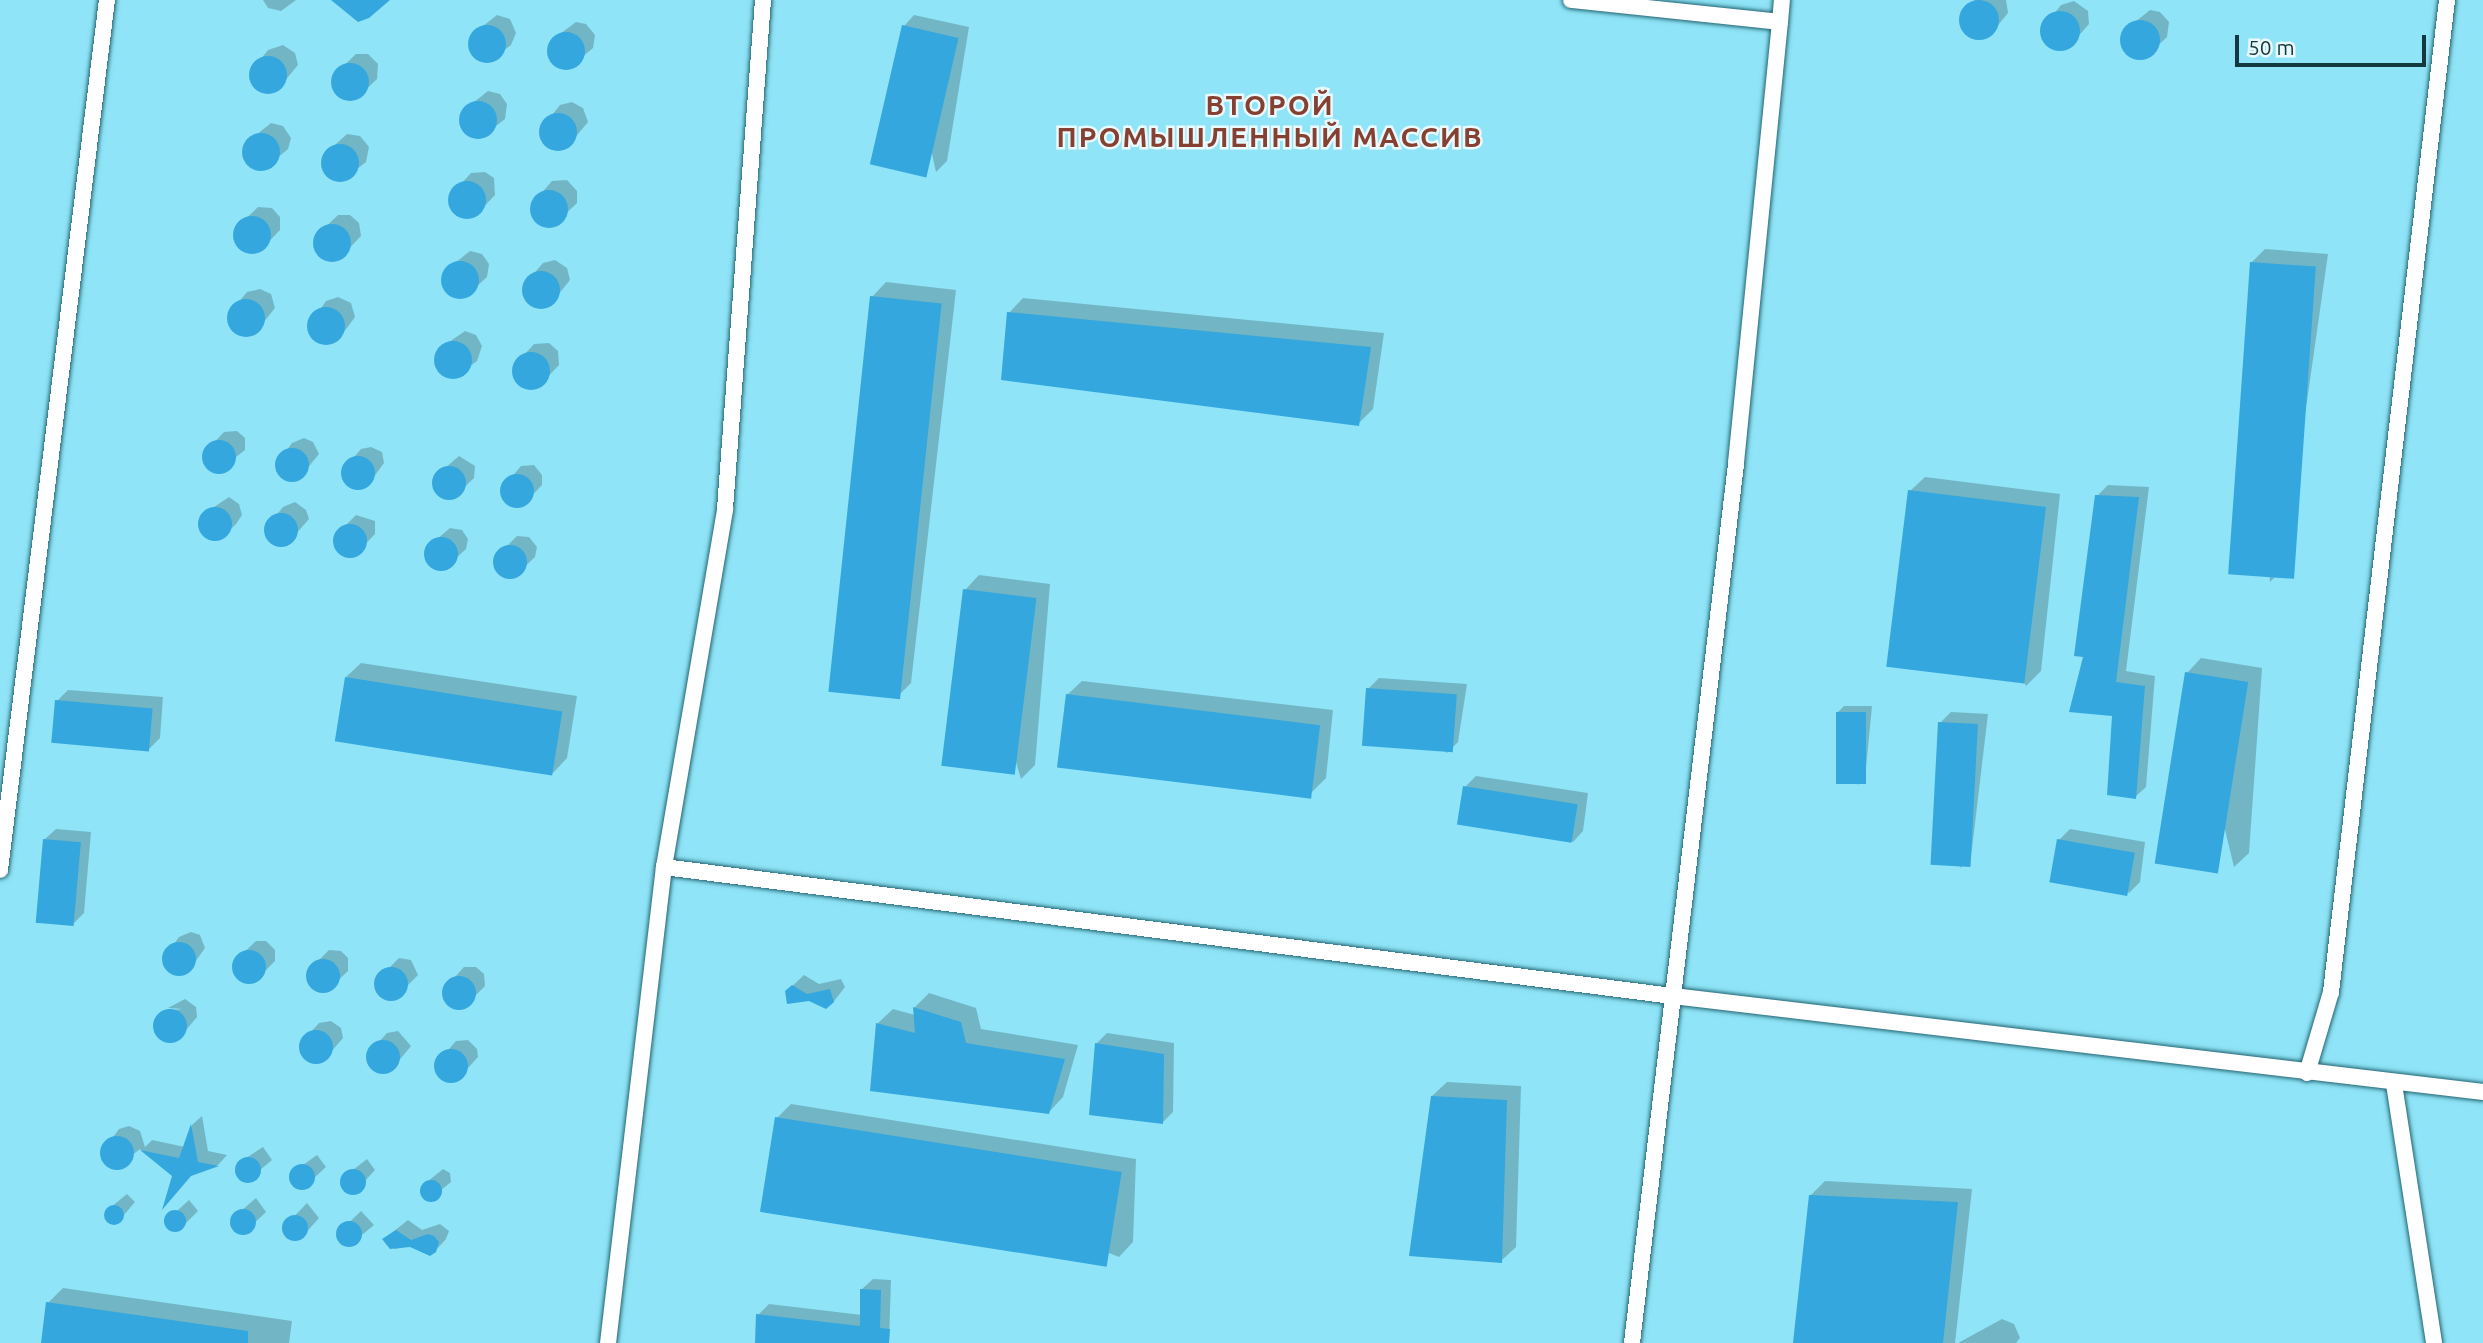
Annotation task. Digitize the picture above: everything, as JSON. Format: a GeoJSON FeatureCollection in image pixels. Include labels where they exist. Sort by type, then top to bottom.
{"type":"FeatureCollection","features":[{"type":"Feature","properties":{"kind":"lane"},"geometry":{"type":"LineString","coordinates":[[0,870],[107,0]]}},
{"type":"Feature","properties":{"kind":"lane"},"geometry":{"type":"LineString","coordinates":[[608,1343],[664,867],[725,509],[763,0]]}},
{"type":"Feature","properties":{"kind":"lane"},"geometry":{"type":"LineString","coordinates":[[1571,0],[1780,22]]}},
{"type":"Feature","properties":{"kind":"lane"},"geometry":{"type":"LineString","coordinates":[[1632,1343],[1736,464],[1782,0]]}},
{"type":"Feature","properties":{"kind":"lane"},"geometry":{"type":"LineString","coordinates":[[2307,1073],[2331,992],[2447,0]]}},
{"type":"Feature","properties":{"kind":"lane"},"geometry":{"type":"LineString","coordinates":[[664,867],[1673,996],[2394,1084],[2483,1092]]}},
{"type":"Feature","properties":{"kind":"lane"},"geometry":{"type":"LineString","coordinates":[[2394,1084],[2434,1343]]}},
{"type":"Feature","properties":{"kind":"building"},"geometry":{"type":"Polygon","coordinates":[[[331,0],[390,0],[369,18],[358,22],[331,0]]]}},
{"type":"Feature","properties":{"kind":"building"},"geometry":{"type":"Polygon","coordinates":[[[1979,0],[1993,6],[1999,20],[1993,34],[1979,40],[1965,34],[1959,20],[1965,6],[1979,0]]]}},
{"type":"Feature","properties":{"kind":"building"},"geometry":{"type":"Polygon","coordinates":[[[2060,11],[2074,17],[2080,31],[2074,45],[2060,51],[2046,45],[2040,31],[2046,17],[2060,11]]]}},
{"type":"Feature","properties":{"kind":"building"},"geometry":{"type":"Polygon","coordinates":[[[2140,20],[2154,26],[2160,40],[2154,54],[2140,60],[2126,54],[2120,40],[2126,26],[2140,20]]]}},
{"type":"Feature","properties":{"kind":"building"},"geometry":{"type":"Polygon","coordinates":[[[487,25],[501,30],[506,44],[501,58],[487,63],[473,58],[468,44],[473,30],[487,25]]]}},
{"type":"Feature","properties":{"kind":"building"},"geometry":{"type":"Polygon","coordinates":[[[902,25],[959,38],[926,177],[870,164],[902,25]]]}},
{"type":"Feature","properties":{"kind":"building"},"geometry":{"type":"Polygon","coordinates":[[[566,32],[580,37],[585,51],[580,65],[566,70],[552,65],[547,51],[552,37],[566,32]]]}},
{"type":"Feature","properties":{"kind":"building"},"geometry":{"type":"Polygon","coordinates":[[[268,56],[282,61],[287,75],[282,89],[268,94],[254,89],[249,75],[254,61],[268,56]]]}},
{"type":"Feature","properties":{"kind":"building"},"geometry":{"type":"Polygon","coordinates":[[[350,63],[364,68],[369,82],[364,96],[350,101],[336,96],[331,82],[336,68],[350,63]]]}},
{"type":"Feature","properties":{"kind":"building"},"geometry":{"type":"Polygon","coordinates":[[[478,101],[492,106],[497,120],[492,134],[478,139],[464,134],[459,120],[464,106],[478,101]]]}},
{"type":"Feature","properties":{"kind":"building"},"geometry":{"type":"Polygon","coordinates":[[[558,113],[572,118],[577,132],[572,146],[558,151],[544,146],[539,132],[544,118],[558,113]]]}},
{"type":"Feature","properties":{"kind":"building"},"geometry":{"type":"Polygon","coordinates":[[[261,133],[275,138],[280,152],[275,166],[261,171],[247,166],[242,152],[247,138],[261,133]]]}},
{"type":"Feature","properties":{"kind":"building"},"geometry":{"type":"Polygon","coordinates":[[[340,144],[354,149],[359,163],[354,177],[340,182],[326,177],[321,163],[326,149],[340,144]]]}},
{"type":"Feature","properties":{"kind":"building"},"geometry":{"type":"Polygon","coordinates":[[[467,181],[481,186],[486,200],[481,214],[467,219],[453,214],[448,200],[453,186],[467,181]]]}},
{"type":"Feature","properties":{"kind":"building"},"geometry":{"type":"Polygon","coordinates":[[[549,190],[563,195],[568,209],[563,223],[549,228],[535,223],[530,209],[535,195],[549,190]]]}},
{"type":"Feature","properties":{"kind":"building"},"geometry":{"type":"Polygon","coordinates":[[[252,216],[266,221],[271,235],[266,249],[252,254],[238,249],[233,235],[238,221],[252,216]]]}},
{"type":"Feature","properties":{"kind":"building"},"geometry":{"type":"Polygon","coordinates":[[[332,224],[346,229],[351,243],[346,257],[332,262],[318,257],[313,243],[318,229],[332,224]]]}},
{"type":"Feature","properties":{"kind":"building"},"geometry":{"type":"Polygon","coordinates":[[[460,261],[474,266],[479,280],[474,294],[460,299],[446,294],[441,280],[446,266],[460,261]]]}},
{"type":"Feature","properties":{"kind":"building"},"geometry":{"type":"Polygon","coordinates":[[[2250,262],[2316,267],[2294,579],[2228,574],[2250,262]]]}},
{"type":"Feature","properties":{"kind":"building"},"geometry":{"type":"Polygon","coordinates":[[[541,271],[555,276],[560,290],[555,304],[541,309],[527,304],[522,290],[527,276],[541,271]]]}},
{"type":"Feature","properties":{"kind":"building"},"geometry":{"type":"Polygon","coordinates":[[[870,296],[942,304],[900,699],[828,692],[870,296]]]}},
{"type":"Feature","properties":{"kind":"building"},"geometry":{"type":"Polygon","coordinates":[[[246,299],[260,304],[265,318],[260,332],[246,337],[232,332],[227,318],[232,304],[246,299]]]}},
{"type":"Feature","properties":{"kind":"building"},"geometry":{"type":"Polygon","coordinates":[[[326,307],[340,312],[345,326],[340,340],[326,345],[312,340],[307,326],[312,312],[326,307]]]}},
{"type":"Feature","properties":{"kind":"building"},"geometry":{"type":"Polygon","coordinates":[[[1007,312],[1371,347],[1359,426],[1001,380],[1007,312]]]}},
{"type":"Feature","properties":{"kind":"building"},"geometry":{"type":"Polygon","coordinates":[[[453,341],[467,346],[472,360],[467,374],[453,379],[439,374],[434,360],[439,346],[453,341]]]}},
{"type":"Feature","properties":{"kind":"building"},"geometry":{"type":"Polygon","coordinates":[[[531,352],[545,357],[550,371],[545,385],[531,390],[517,385],[512,371],[517,357],[531,352]]]}},
{"type":"Feature","properties":{"kind":"building"},"geometry":{"type":"Polygon","coordinates":[[[219,440],[231,445],[236,457],[231,469],[219,474],[207,469],[202,457],[207,445],[219,440]]]}},
{"type":"Feature","properties":{"kind":"building"},"geometry":{"type":"Polygon","coordinates":[[[292,448],[304,453],[309,465],[304,477],[292,482],[280,477],[275,465],[280,453],[292,448]]]}},
{"type":"Feature","properties":{"kind":"building"},"geometry":{"type":"Polygon","coordinates":[[[358,456],[370,461],[375,473],[370,485],[358,490],[346,485],[341,473],[346,461],[358,456]]]}},
{"type":"Feature","properties":{"kind":"building"},"geometry":{"type":"Polygon","coordinates":[[[449,466],[461,471],[466,483],[461,495],[449,500],[437,495],[432,483],[437,471],[449,466]]]}},
{"type":"Feature","properties":{"kind":"building"},"geometry":{"type":"Polygon","coordinates":[[[517,474],[529,479],[534,491],[529,503],[517,508],[505,503],[500,491],[505,479],[517,474]]]}},
{"type":"Feature","properties":{"kind":"building"},"geometry":{"type":"Polygon","coordinates":[[[1908,490],[2046,507],[2024,684],[1886,667],[1908,490]]]}},
{"type":"Feature","properties":{"kind":"building"},"geometry":{"type":"Polygon","coordinates":[[[2095,495],[2139,497],[2116,682],[2145,686],[2136,799],[2107,795],[2112,716],[2069,712],[2083,657],[2074,656],[2095,495]]]}},
{"type":"Feature","properties":{"kind":"building"},"geometry":{"type":"Polygon","coordinates":[[[215,507],[227,512],[232,524],[227,536],[215,541],[203,536],[198,524],[203,512],[215,507]]]}},
{"type":"Feature","properties":{"kind":"building"},"geometry":{"type":"Polygon","coordinates":[[[281,513],[293,518],[298,530],[293,542],[281,547],[269,542],[264,530],[269,518],[281,513]]]}},
{"type":"Feature","properties":{"kind":"building"},"geometry":{"type":"Polygon","coordinates":[[[350,524],[362,529],[367,541],[362,553],[350,558],[338,553],[333,541],[338,529],[350,524]]]}},
{"type":"Feature","properties":{"kind":"building"},"geometry":{"type":"Polygon","coordinates":[[[441,537],[453,542],[458,554],[453,566],[441,571],[429,566],[424,554],[429,542],[441,537]]]}},
{"type":"Feature","properties":{"kind":"building"},"geometry":{"type":"Polygon","coordinates":[[[510,545],[522,550],[527,562],[522,574],[510,579],[498,574],[493,562],[498,550],[510,545]]]}},
{"type":"Feature","properties":{"kind":"building"},"geometry":{"type":"Polygon","coordinates":[[[963,589],[1036,598],[1015,775],[941,766],[963,589]]]}},
{"type":"Feature","properties":{"kind":"building"},"geometry":{"type":"Polygon","coordinates":[[[2185,672],[2248,682],[2218,874],[2155,864],[2185,672]]]}},
{"type":"Feature","properties":{"kind":"building"},"geometry":{"type":"Polygon","coordinates":[[[345,677],[562,711],[552,776],[335,741],[345,677]]]}},
{"type":"Feature","properties":{"kind":"building"},"geometry":{"type":"Polygon","coordinates":[[[1366,688],[1457,694],[1453,752],[1362,746],[1366,688]]]}},
{"type":"Feature","properties":{"kind":"building"},"geometry":{"type":"Polygon","coordinates":[[[1066,694],[1320,725],[1311,799],[1057,767],[1066,694]]]}},
{"type":"Feature","properties":{"kind":"building"},"geometry":{"type":"Polygon","coordinates":[[[55,700],[153,709],[149,751],[51,743],[55,700]]]}},
{"type":"Feature","properties":{"kind":"building"},"geometry":{"type":"Polygon","coordinates":[[[1836,712],[1866,712],[1866,784],[1836,784],[1836,712]]]}},
{"type":"Feature","properties":{"kind":"building"},"geometry":{"type":"Polygon","coordinates":[[[1938,722],[1978,724],[1970,867],[1931,865],[1938,722]]]}},
{"type":"Feature","properties":{"kind":"building"},"geometry":{"type":"Polygon","coordinates":[[[1463,786],[1578,804],[1571,843],[1457,825],[1463,786]]]}},
{"type":"Feature","properties":{"kind":"building"},"geometry":{"type":"Polygon","coordinates":[[[43,839],[81,842],[74,926],[36,923],[43,839]]]}},
{"type":"Feature","properties":{"kind":"building"},"geometry":{"type":"Polygon","coordinates":[[[2057,839],[2135,853],[2127,896],[2049,882],[2057,839]]]}},
{"type":"Feature","properties":{"kind":"building"},"geometry":{"type":"Polygon","coordinates":[[[179,942],[191,947],[196,959],[191,971],[179,976],[167,971],[162,959],[167,947],[179,942]]]}},
{"type":"Feature","properties":{"kind":"building"},"geometry":{"type":"Polygon","coordinates":[[[249,950],[261,955],[266,967],[261,979],[249,984],[237,979],[232,967],[237,955],[249,950]]]}},
{"type":"Feature","properties":{"kind":"building"},"geometry":{"type":"Polygon","coordinates":[[[323,959],[335,964],[340,976],[335,988],[323,993],[311,988],[306,976],[311,964],[323,959]]]}},
{"type":"Feature","properties":{"kind":"building"},"geometry":{"type":"Polygon","coordinates":[[[391,967],[403,972],[408,984],[403,996],[391,1001],[379,996],[374,984],[379,972],[391,967]]]}},
{"type":"Feature","properties":{"kind":"building"},"geometry":{"type":"Polygon","coordinates":[[[459,976],[471,981],[476,993],[471,1005],[459,1010],[447,1005],[442,993],[447,981],[459,976]]]}},
{"type":"Feature","properties":{"kind":"building"},"geometry":{"type":"Polygon","coordinates":[[[792,985],[807,994],[830,989],[834,1002],[826,1009],[809,1001],[787,1004],[785,991],[792,985]]]}},
{"type":"Feature","properties":{"kind":"building"},"geometry":{"type":"Polygon","coordinates":[[[913,1007],[961,1022],[966,1043],[1065,1059],[1049,1114],[870,1091],[876,1023],[915,1033],[913,1007]]]}},
{"type":"Feature","properties":{"kind":"building"},"geometry":{"type":"Polygon","coordinates":[[[170,1009],[182,1014],[187,1026],[182,1038],[170,1043],[158,1038],[153,1026],[158,1014],[170,1009]]]}},
{"type":"Feature","properties":{"kind":"building"},"geometry":{"type":"Polygon","coordinates":[[[316,1030],[328,1035],[333,1047],[328,1059],[316,1064],[304,1059],[299,1047],[304,1035],[316,1030]]]}},
{"type":"Feature","properties":{"kind":"building"},"geometry":{"type":"Polygon","coordinates":[[[383,1040],[395,1045],[400,1057],[395,1069],[383,1074],[371,1069],[366,1057],[371,1045],[383,1040]]]}},
{"type":"Feature","properties":{"kind":"building"},"geometry":{"type":"Polygon","coordinates":[[[1095,1043],[1164,1054],[1163,1124],[1089,1115],[1095,1043]]]}},
{"type":"Feature","properties":{"kind":"building"},"geometry":{"type":"Polygon","coordinates":[[[451,1049],[463,1054],[468,1066],[463,1078],[451,1083],[439,1078],[434,1066],[439,1054],[451,1049]]]}},
{"type":"Feature","properties":{"kind":"building"},"geometry":{"type":"Polygon","coordinates":[[[1431,1096],[1507,1100],[1502,1263],[1409,1256],[1431,1096]]]}},
{"type":"Feature","properties":{"kind":"building"},"geometry":{"type":"Polygon","coordinates":[[[775,1117],[1122,1172],[1107,1267],[760,1212],[775,1117]]]}},
{"type":"Feature","properties":{"kind":"building"},"geometry":{"type":"Polygon","coordinates":[[[191,1124],[198,1162],[219,1166],[191,1176],[162,1210],[172,1176],[140,1150],[179,1158],[191,1124]]]}},
{"type":"Feature","properties":{"kind":"building"},"geometry":{"type":"Polygon","coordinates":[[[117,1136],[129,1141],[134,1153],[129,1165],[117,1170],[105,1165],[100,1153],[105,1141],[117,1136]]]}},
{"type":"Feature","properties":{"kind":"building"},"geometry":{"type":"Polygon","coordinates":[[[248,1157],[257,1161],[261,1170],[257,1179],[248,1183],[239,1179],[235,1170],[239,1161],[248,1157]]]}},
{"type":"Feature","properties":{"kind":"building"},"geometry":{"type":"Polygon","coordinates":[[[302,1164],[311,1168],[315,1177],[311,1186],[302,1190],[293,1186],[289,1177],[293,1168],[302,1164]]]}},
{"type":"Feature","properties":{"kind":"building"},"geometry":{"type":"Polygon","coordinates":[[[353,1169],[362,1173],[366,1182],[362,1191],[353,1195],[344,1191],[340,1182],[344,1173],[353,1169]]]}},
{"type":"Feature","properties":{"kind":"building"},"geometry":{"type":"Polygon","coordinates":[[[431,1180],[441,1187],[442,1191],[435,1201],[431,1202],[421,1195],[420,1191],[427,1181],[431,1180]]]}},
{"type":"Feature","properties":{"kind":"building"},"geometry":{"type":"Polygon","coordinates":[[[1809,1195],[1958,1202],[1943,1343],[1793,1343],[1809,1195]]]}},
{"type":"Feature","properties":{"kind":"building"},"geometry":{"type":"Polygon","coordinates":[[[110,1205],[118,1205],[124,1215],[118,1225],[110,1225],[104,1219],[104,1211],[110,1205]]]}},
{"type":"Feature","properties":{"kind":"building"},"geometry":{"type":"Polygon","coordinates":[[[243,1209],[252,1213],[256,1222],[252,1231],[243,1235],[234,1231],[230,1222],[234,1213],[243,1209]]]}},
{"type":"Feature","properties":{"kind":"building"},"geometry":{"type":"Polygon","coordinates":[[[175,1210],[183,1213],[186,1221],[183,1229],[175,1232],[167,1229],[164,1221],[167,1213],[175,1210]]]}},
{"type":"Feature","properties":{"kind":"building"},"geometry":{"type":"Polygon","coordinates":[[[295,1215],[304,1219],[308,1228],[304,1237],[295,1241],[286,1237],[282,1228],[286,1219],[295,1215]]]}},
{"type":"Feature","properties":{"kind":"building"},"geometry":{"type":"Polygon","coordinates":[[[349,1221],[358,1225],[362,1234],[358,1243],[349,1247],[340,1243],[336,1234],[340,1225],[349,1221]]]}},
{"type":"Feature","properties":{"kind":"building"},"geometry":{"type":"Polygon","coordinates":[[[396,1230],[411,1240],[428,1234],[434,1236],[439,1242],[436,1252],[430,1256],[410,1247],[390,1249],[382,1239],[396,1230]]]}},
{"type":"Feature","properties":{"kind":"building"},"geometry":{"type":"Polygon","coordinates":[[[860,1289],[881,1290],[880,1328],[890,1329],[889,1343],[755,1343],[756,1314],[860,1326],[860,1289]]]}},
{"type":"Feature","properties":{"kind":"building"},"geometry":{"type":"Polygon","coordinates":[[[46,1302],[248,1331],[248,1343],[41,1343],[46,1302]]]}},
{"type":"Feature","properties":{"kind":"district","name":"ВТОРОЙ ПРОМЫШЛЕННЫЙ МАССИВ"},"geometry":{"type":"Point","coordinates":[1270,121]}}]}
